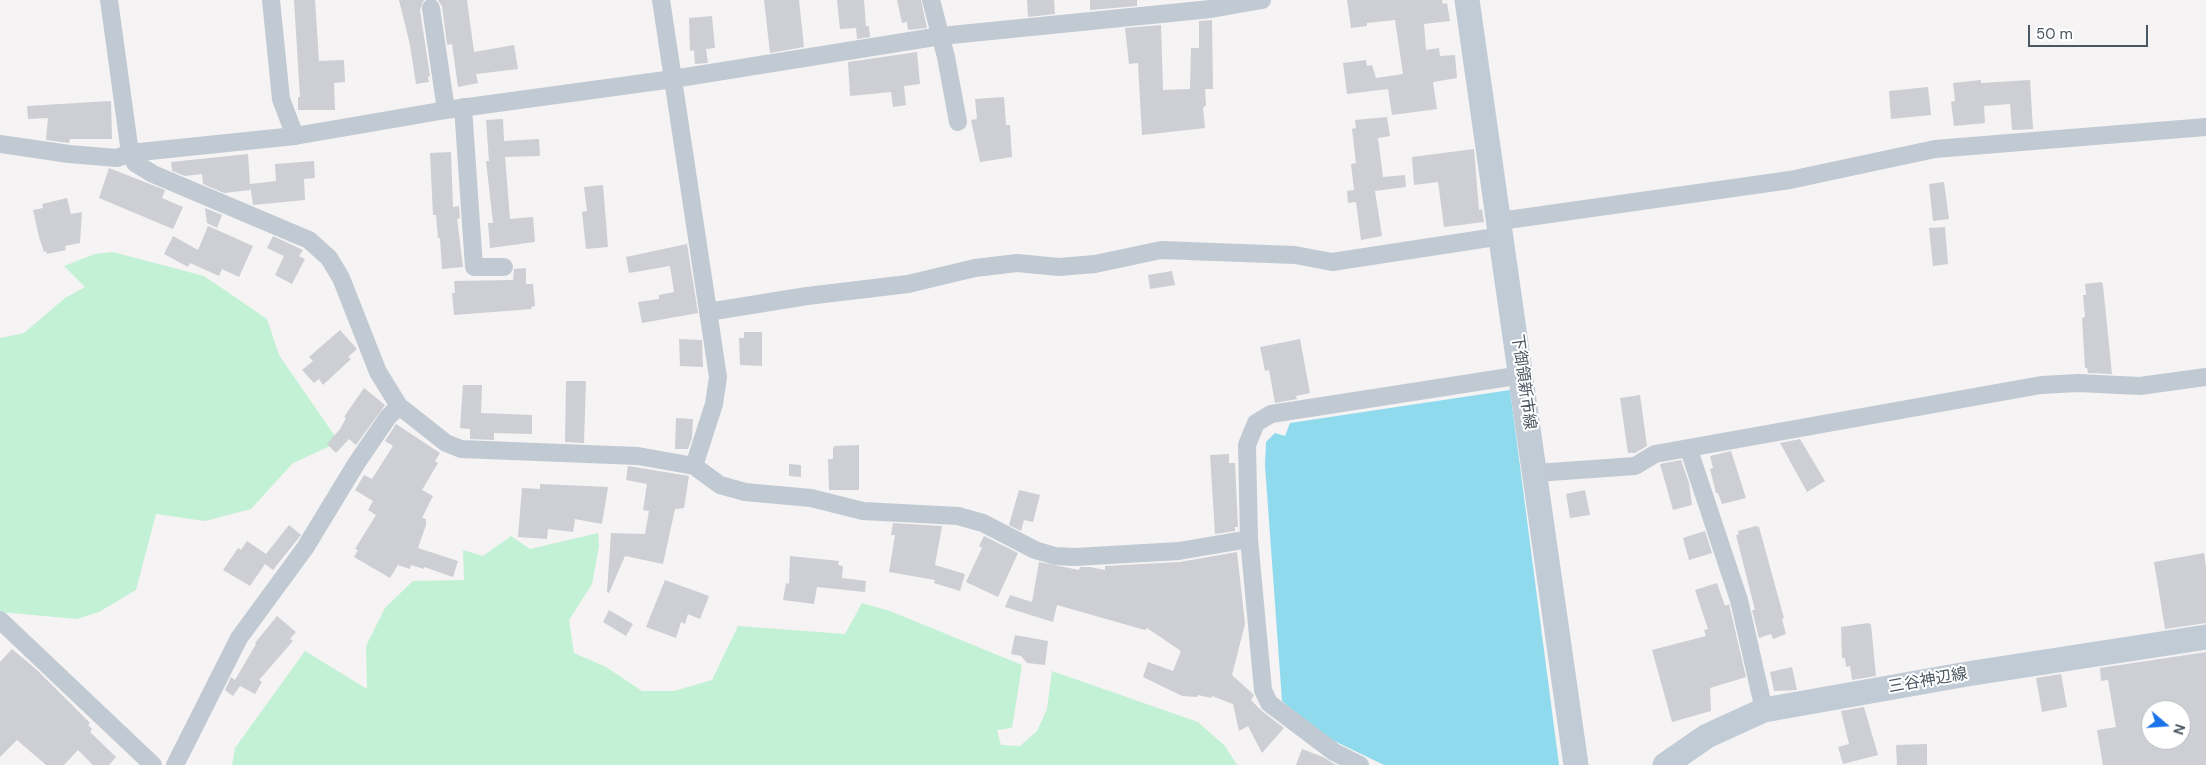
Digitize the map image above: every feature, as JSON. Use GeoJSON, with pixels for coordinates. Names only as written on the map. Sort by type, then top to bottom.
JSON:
{"type":"FeatureCollection","features":[{"type":"Feature","properties":{"kind":"main road","name":"下御領新市線"},"geometry":{"type":"LineString","coordinates":[[1466,0],[1501,228],[1576,765]]}},
{"type":"Feature","properties":{"kind":"main road","name":"三谷神辺線"},"geometry":{"type":"LineString","coordinates":[[1665,765],[1707,736],[1764,710],[1967,674],[2206,637]]}},
{"type":"Feature","properties":{"kind":"street"},"geometry":{"type":"LineString","coordinates":[[110,0],[130,153],[135,163],[153,174],[309,240],[329,258],[341,278],[378,372],[399,406],[446,443],[461,449],[638,456],[694,466],[720,485],[745,492],[811,498],[864,511],[958,516],[983,523],[1020,543],[1055,556],[1179,551],[1249,539]]}},
{"type":"Feature","properties":{"kind":"street"},"geometry":{"type":"LineString","coordinates":[[271,0],[281,99],[295,136]]}},
{"type":"Feature","properties":{"kind":"street"},"geometry":{"type":"LineString","coordinates":[[661,0],[718,377],[714,404],[694,466]]}},
{"type":"Feature","properties":{"kind":"street"},"geometry":{"type":"LineString","coordinates":[[931,0],[941,36],[958,122]]}},
{"type":"Feature","properties":{"kind":"street"},"geometry":{"type":"LineString","coordinates":[[0,144],[69,154],[117,158],[130,153],[295,136],[455,109],[673,79],[941,36],[1211,9],[1262,0]]}},
{"type":"Feature","properties":{"kind":"street"},"geometry":{"type":"LineString","coordinates":[[431,8],[455,109],[474,267],[504,268]]}},
{"type":"Feature","properties":{"kind":"street"},"geometry":{"type":"LineString","coordinates":[[708,312],[807,296],[908,284],[975,268],[1017,263],[1059,267],[1095,264],[1160,250],[1295,255],[1332,262],[1501,228],[1790,180],[1935,149],[2206,127]]}},
{"type":"Feature","properties":{"kind":"street"},"geometry":{"type":"LineString","coordinates":[[1360,765],[1334,752],[1269,703],[1263,690],[1249,539],[1248,445],[1256,423],[1271,414],[1522,375]]}},
{"type":"Feature","properties":{"kind":"street"},"geometry":{"type":"LineString","coordinates":[[1536,473],[1635,466],[1655,454],[1688,450],[2041,385],[2078,383],[2140,386],[2206,377]]}},
{"type":"Feature","properties":{"kind":"street"},"geometry":{"type":"LineString","coordinates":[[175,765],[239,638],[305,548],[356,464],[388,417],[399,406]]}},
{"type":"Feature","properties":{"kind":"street"},"geometry":{"type":"LineString","coordinates":[[1688,450],[1739,600],[1764,710]]}},
{"type":"Feature","properties":{"kind":"street"},"geometry":{"type":"LineString","coordinates":[[0,620],[153,765]]}},
{"type":"Feature","properties":{"kind":"green space"},"geometry":{"type":"Polygon","coordinates":[[[113,252],[204,276],[267,319],[279,355],[339,442],[293,463],[251,509],[205,521],[156,514],[136,590],[99,612],[77,619],[0,612],[0,338],[24,333],[65,298],[85,287],[64,266],[95,254],[113,252]]]}},
{"type":"Feature","properties":{"kind":"green space"},"geometry":{"type":"Polygon","coordinates":[[[598,533],[599,546],[592,584],[569,620],[574,653],[606,667],[642,691],[674,691],[712,680],[738,626],[845,634],[862,603],[890,611],[1022,665],[1012,728],[997,730],[1001,745],[1020,746],[1037,731],[1047,709],[1052,671],[1198,722],[1225,746],[1237,765],[232,765],[235,748],[305,651],[367,689],[366,646],[385,608],[413,581],[464,580],[463,550],[483,556],[511,536],[530,549],[598,533]]]}},
{"type":"Feature","properties":{"kind":"water"},"geometry":{"type":"Polygon","coordinates":[[[1510,390],[1559,765],[1384,765],[1324,736],[1282,701],[1265,465],[1266,442],[1275,433],[1285,436],[1290,423],[1510,390]]]}},
{"type":"Feature","properties":{"kind":"building"},"geometry":{"type":"Polygon","coordinates":[[[294,0],[315,0],[319,61],[344,60],[345,82],[334,83],[335,110],[298,110],[298,97],[300,97],[294,0]]]}},
{"type":"Feature","properties":{"kind":"building"},"geometry":{"type":"Polygon","coordinates":[[[399,0],[424,0],[420,10],[430,76],[428,77],[429,82],[416,84],[410,45],[399,0]]]}},
{"type":"Feature","properties":{"kind":"building"},"geometry":{"type":"Polygon","coordinates":[[[438,0],[467,0],[474,52],[514,45],[518,69],[476,74],[478,83],[458,87],[452,44],[447,45],[442,6],[438,0]]]}},
{"type":"Feature","properties":{"kind":"building"},"geometry":{"type":"Polygon","coordinates":[[[764,0],[799,0],[804,47],[770,53],[764,0]]]}},
{"type":"Feature","properties":{"kind":"building"},"geometry":{"type":"Polygon","coordinates":[[[837,0],[864,0],[866,26],[869,26],[870,37],[857,39],[856,28],[840,29],[837,0]]]}},
{"type":"Feature","properties":{"kind":"building"},"geometry":{"type":"Polygon","coordinates":[[[897,0],[921,0],[927,28],[908,30],[907,22],[902,23],[897,0]]]}},
{"type":"Feature","properties":{"kind":"building"},"geometry":{"type":"Polygon","coordinates":[[[1027,0],[1054,0],[1055,14],[1028,17],[1027,0]]]}},
{"type":"Feature","properties":{"kind":"building"},"geometry":{"type":"Polygon","coordinates":[[[1090,0],[1137,0],[1137,6],[1090,10],[1090,0]]]}},
{"type":"Feature","properties":{"kind":"building"},"geometry":{"type":"Polygon","coordinates":[[[1347,0],[1442,0],[1443,4],[1447,3],[1450,21],[1424,24],[1426,50],[1439,48],[1440,56],[1455,55],[1457,78],[1433,82],[1437,109],[1392,115],[1388,89],[1347,94],[1343,63],[1366,60],[1367,66],[1372,65],[1376,78],[1403,74],[1395,20],[1367,23],[1367,26],[1351,28],[1347,0]]]}},
{"type":"Feature","properties":{"kind":"building"},"geometry":{"type":"Polygon","coordinates":[[[712,16],[715,48],[706,49],[708,63],[695,64],[694,50],[690,51],[689,18],[712,16]]]}},
{"type":"Feature","properties":{"kind":"building"},"geometry":{"type":"Polygon","coordinates":[[[1212,20],[1213,89],[1205,89],[1206,105],[1203,108],[1205,128],[1142,135],[1138,63],[1129,64],[1125,28],[1161,25],[1163,90],[1190,89],[1191,48],[1199,48],[1199,21],[1212,20]]]}},
{"type":"Feature","properties":{"kind":"building"},"geometry":{"type":"Polygon","coordinates":[[[917,52],[920,84],[904,86],[906,105],[893,107],[891,92],[850,96],[848,62],[917,52]]]}},
{"type":"Feature","properties":{"kind":"building"},"geometry":{"type":"Polygon","coordinates":[[[1981,80],[1981,83],[2030,80],[2033,129],[2012,130],[2010,104],[1984,106],[1985,123],[1954,126],[1951,102],[1955,101],[1953,83],[1981,80]]]}},
{"type":"Feature","properties":{"kind":"building"},"geometry":{"type":"Polygon","coordinates":[[[1928,87],[1931,115],[1891,119],[1889,91],[1928,87]]]}},
{"type":"Feature","properties":{"kind":"building"},"geometry":{"type":"Polygon","coordinates":[[[1004,97],[1006,125],[1010,125],[1012,157],[980,162],[971,120],[977,119],[975,99],[1004,97]]]}},
{"type":"Feature","properties":{"kind":"building"},"geometry":{"type":"Polygon","coordinates":[[[111,101],[112,139],[70,139],[69,143],[46,140],[48,118],[28,119],[27,106],[111,101]]]}},
{"type":"Feature","properties":{"kind":"building"},"geometry":{"type":"Polygon","coordinates":[[[1387,117],[1390,136],[1378,138],[1383,177],[1405,175],[1406,187],[1375,191],[1382,236],[1361,240],[1356,202],[1348,203],[1347,191],[1354,190],[1351,164],[1356,163],[1352,129],[1356,128],[1355,120],[1387,117]]]}},
{"type":"Feature","properties":{"kind":"building"},"geometry":{"type":"Polygon","coordinates":[[[503,119],[504,141],[539,139],[540,156],[505,157],[510,219],[533,217],[535,242],[490,248],[488,223],[493,223],[486,161],[489,161],[486,120],[503,119]]]}},
{"type":"Feature","properties":{"kind":"building"},"geometry":{"type":"Polygon","coordinates":[[[1474,149],[1479,210],[1482,209],[1484,222],[1444,227],[1438,182],[1414,185],[1412,157],[1474,149]]]}},
{"type":"Feature","properties":{"kind":"building"},"geometry":{"type":"Polygon","coordinates":[[[451,152],[453,207],[459,206],[460,218],[457,219],[463,267],[442,269],[440,238],[438,238],[436,215],[433,215],[430,153],[451,152]]]}},
{"type":"Feature","properties":{"kind":"building"},"geometry":{"type":"Polygon","coordinates":[[[248,154],[250,184],[276,181],[275,164],[314,161],[315,178],[304,179],[305,200],[253,205],[250,185],[250,190],[224,193],[203,184],[202,174],[185,176],[172,171],[171,162],[248,154]]]}},
{"type":"Feature","properties":{"kind":"building"},"geometry":{"type":"Polygon","coordinates":[[[109,168],[165,190],[162,198],[183,207],[173,229],[99,198],[109,168]]]}},
{"type":"Feature","properties":{"kind":"building"},"geometry":{"type":"Polygon","coordinates":[[[1944,182],[1949,219],[1933,221],[1929,184],[1944,182]]]}},
{"type":"Feature","properties":{"kind":"building"},"geometry":{"type":"Polygon","coordinates":[[[603,185],[608,247],[586,249],[582,212],[587,211],[584,187],[603,185]]]}},
{"type":"Feature","properties":{"kind":"building"},"geometry":{"type":"Polygon","coordinates":[[[67,198],[71,214],[82,212],[80,243],[65,246],[66,250],[47,254],[46,251],[44,252],[39,237],[33,210],[43,208],[42,204],[67,198]]]}},
{"type":"Feature","properties":{"kind":"building"},"geometry":{"type":"Polygon","coordinates":[[[205,208],[222,215],[217,228],[207,223],[205,208]]]}},
{"type":"Feature","properties":{"kind":"building"},"geometry":{"type":"Polygon","coordinates":[[[208,226],[253,246],[239,277],[222,269],[219,276],[190,263],[188,267],[164,254],[173,236],[198,250],[208,226]]]}},
{"type":"Feature","properties":{"kind":"building"},"geometry":{"type":"Polygon","coordinates":[[[1945,227],[1948,264],[1933,266],[1929,228],[1945,227]]]}},
{"type":"Feature","properties":{"kind":"building"},"geometry":{"type":"Polygon","coordinates":[[[273,236],[303,250],[299,256],[305,259],[292,284],[275,275],[284,256],[267,248],[273,236]]]}},
{"type":"Feature","properties":{"kind":"building"},"geometry":{"type":"Polygon","coordinates":[[[687,244],[698,313],[642,323],[638,302],[659,299],[659,295],[674,292],[670,266],[629,273],[626,257],[687,244]]]}},
{"type":"Feature","properties":{"kind":"building"},"geometry":{"type":"Polygon","coordinates":[[[526,268],[526,284],[533,284],[535,306],[531,307],[532,309],[454,315],[452,293],[455,293],[454,281],[513,280],[514,269],[526,268]]]}},
{"type":"Feature","properties":{"kind":"building"},"geometry":{"type":"Polygon","coordinates":[[[1172,271],[1175,285],[1150,289],[1148,275],[1172,271]]]}},
{"type":"Feature","properties":{"kind":"building"},"geometry":{"type":"Polygon","coordinates":[[[2102,282],[2112,374],[2088,373],[2087,368],[2085,368],[2082,318],[2085,317],[2083,295],[2086,295],[2085,284],[2102,282]]]}},
{"type":"Feature","properties":{"kind":"building"},"geometry":{"type":"Polygon","coordinates":[[[340,330],[357,349],[348,357],[351,359],[323,385],[319,379],[314,383],[302,370],[313,361],[309,357],[340,330]]]}},
{"type":"Feature","properties":{"kind":"building"},"geometry":{"type":"Polygon","coordinates":[[[744,332],[762,332],[762,366],[740,365],[739,338],[744,338],[744,332]]]}},
{"type":"Feature","properties":{"kind":"building"},"geometry":{"type":"Polygon","coordinates":[[[679,339],[702,340],[703,367],[680,366],[679,339]]]}},
{"type":"Feature","properties":{"kind":"building"},"geometry":{"type":"Polygon","coordinates":[[[1300,339],[1310,393],[1296,396],[1297,399],[1275,403],[1269,370],[1265,371],[1260,347],[1300,339]]]}},
{"type":"Feature","properties":{"kind":"building"},"geometry":{"type":"Polygon","coordinates":[[[566,381],[586,381],[584,443],[565,442],[566,381]]]}},
{"type":"Feature","properties":{"kind":"building"},"geometry":{"type":"Polygon","coordinates":[[[463,385],[482,385],[481,413],[532,415],[532,434],[494,433],[494,440],[470,439],[470,429],[460,428],[463,385]]]}},
{"type":"Feature","properties":{"kind":"building"},"geometry":{"type":"Polygon","coordinates":[[[364,388],[385,405],[356,445],[349,439],[336,453],[327,444],[340,429],[346,418],[344,417],[364,388]]]}},
{"type":"Feature","properties":{"kind":"building"},"geometry":{"type":"Polygon","coordinates":[[[1640,395],[1647,446],[1635,453],[1628,453],[1620,398],[1640,395]]]}},
{"type":"Feature","properties":{"kind":"building"},"geometry":{"type":"Polygon","coordinates":[[[676,418],[693,419],[692,438],[688,449],[675,449],[676,418]]]}},
{"type":"Feature","properties":{"kind":"building"},"geometry":{"type":"Polygon","coordinates":[[[396,424],[440,453],[435,461],[438,463],[422,490],[433,496],[422,518],[426,519],[426,525],[418,548],[458,561],[453,577],[424,567],[424,569],[411,565],[410,569],[398,565],[390,578],[354,557],[358,550],[355,549],[376,515],[368,510],[373,501],[355,490],[364,475],[372,479],[393,446],[385,441],[396,424]]]}},
{"type":"Feature","properties":{"kind":"building"},"geometry":{"type":"Polygon","coordinates":[[[1800,439],[1825,481],[1807,492],[1780,443],[1800,439]]]}},
{"type":"Feature","properties":{"kind":"building"},"geometry":{"type":"Polygon","coordinates":[[[859,445],[859,490],[829,490],[828,459],[833,459],[833,448],[835,446],[859,445]]]}},
{"type":"Feature","properties":{"kind":"building"},"geometry":{"type":"Polygon","coordinates":[[[1731,451],[1746,498],[1722,504],[1718,493],[1716,493],[1710,469],[1713,468],[1710,456],[1731,451]]]}},
{"type":"Feature","properties":{"kind":"building"},"geometry":{"type":"Polygon","coordinates":[[[1229,454],[1229,463],[1235,463],[1238,527],[1235,527],[1235,531],[1215,534],[1210,455],[1229,454]]]}},
{"type":"Feature","properties":{"kind":"building"},"geometry":{"type":"Polygon","coordinates":[[[1681,460],[1689,483],[1692,505],[1673,510],[1660,464],[1681,460]]]}},
{"type":"Feature","properties":{"kind":"building"},"geometry":{"type":"Polygon","coordinates":[[[789,464],[801,465],[801,477],[789,476],[789,464]]]}},
{"type":"Feature","properties":{"kind":"building"},"geometry":{"type":"Polygon","coordinates":[[[628,466],[689,476],[684,508],[675,509],[663,564],[625,556],[609,593],[607,592],[611,533],[645,534],[649,511],[643,510],[647,484],[626,480],[628,466]]]}},
{"type":"Feature","properties":{"kind":"building"},"geometry":{"type":"Polygon","coordinates":[[[540,484],[608,487],[602,524],[575,519],[573,532],[548,529],[547,539],[518,537],[522,488],[540,489],[540,484]]]}},
{"type":"Feature","properties":{"kind":"building"},"geometry":{"type":"Polygon","coordinates":[[[1019,490],[1040,495],[1033,522],[1024,520],[1021,531],[1009,525],[1019,490]]]}},
{"type":"Feature","properties":{"kind":"building"},"geometry":{"type":"Polygon","coordinates":[[[1585,490],[1590,515],[1570,518],[1566,494],[1585,490]]]}},
{"type":"Feature","properties":{"kind":"building"},"geometry":{"type":"Polygon","coordinates":[[[893,523],[942,526],[935,565],[965,574],[960,591],[934,583],[935,580],[889,572],[895,535],[891,535],[893,523]]]}},
{"type":"Feature","properties":{"kind":"building"},"geometry":{"type":"Polygon","coordinates":[[[289,525],[301,535],[273,570],[265,564],[250,586],[223,570],[238,548],[241,550],[247,541],[266,554],[289,525]]]}},
{"type":"Feature","properties":{"kind":"building"},"geometry":{"type":"Polygon","coordinates":[[[1756,526],[1759,527],[1784,618],[1782,619],[1786,634],[1773,639],[1771,634],[1759,638],[1752,610],[1755,610],[1736,535],[1739,534],[1738,531],[1756,526]]]}},
{"type":"Feature","properties":{"kind":"building"},"geometry":{"type":"Polygon","coordinates":[[[1705,531],[1712,553],[1689,560],[1683,538],[1705,531]]]}},
{"type":"Feature","properties":{"kind":"building"},"geometry":{"type":"Polygon","coordinates":[[[984,536],[1018,553],[998,597],[966,582],[982,548],[979,546],[984,536]]]}},
{"type":"Feature","properties":{"kind":"building"},"geometry":{"type":"Polygon","coordinates":[[[1237,552],[1245,624],[1232,675],[1254,695],[1251,700],[1284,728],[1262,753],[1248,726],[1239,731],[1233,704],[1212,696],[1211,698],[1198,695],[1197,697],[1182,696],[1143,677],[1148,662],[1173,671],[1181,651],[1147,628],[1145,630],[1057,605],[1053,622],[1005,607],[1010,595],[1032,602],[1039,562],[1079,570],[1080,567],[1090,567],[1105,570],[1105,566],[1180,562],[1237,552]]]}},
{"type":"Feature","properties":{"kind":"building"},"geometry":{"type":"Polygon","coordinates":[[[2204,553],[2206,567],[2206,623],[2165,629],[2154,562],[2204,553]]]}},
{"type":"Feature","properties":{"kind":"building"},"geometry":{"type":"Polygon","coordinates":[[[790,556],[839,561],[838,565],[843,566],[842,578],[866,581],[865,592],[817,587],[814,604],[783,600],[786,583],[789,584],[790,556]]]}},
{"type":"Feature","properties":{"kind":"building"},"geometry":{"type":"Polygon","coordinates":[[[665,580],[709,596],[700,619],[688,614],[685,624],[681,622],[676,638],[646,627],[665,580]]]}},
{"type":"Feature","properties":{"kind":"building"},"geometry":{"type":"Polygon","coordinates":[[[1717,583],[1725,606],[1729,604],[1746,677],[1710,688],[1711,711],[1672,722],[1652,650],[1706,636],[1704,630],[1708,629],[1695,590],[1717,583]]]}},
{"type":"Feature","properties":{"kind":"building"},"geometry":{"type":"Polygon","coordinates":[[[609,610],[633,624],[626,636],[603,622],[609,610]]]}},
{"type":"Feature","properties":{"kind":"building"},"geometry":{"type":"Polygon","coordinates":[[[277,616],[296,632],[290,639],[293,641],[259,680],[262,682],[255,694],[240,686],[233,696],[225,690],[231,677],[235,680],[255,643],[277,616]]]}},
{"type":"Feature","properties":{"kind":"building"},"geometry":{"type":"Polygon","coordinates":[[[1868,623],[1871,625],[1876,676],[1852,680],[1850,666],[1846,667],[1845,658],[1842,658],[1841,627],[1868,623]]]}},
{"type":"Feature","properties":{"kind":"building"},"geometry":{"type":"Polygon","coordinates":[[[1015,635],[1048,641],[1045,665],[1027,663],[1021,656],[1011,654],[1015,635]]]}},
{"type":"Feature","properties":{"kind":"building"},"geometry":{"type":"Polygon","coordinates":[[[12,649],[37,670],[90,723],[88,725],[92,729],[90,732],[116,757],[109,765],[93,765],[78,750],[64,765],[46,765],[17,740],[0,757],[0,662],[12,649]]]}},
{"type":"Feature","properties":{"kind":"building"},"geometry":{"type":"Polygon","coordinates":[[[2206,652],[2206,765],[2103,765],[2097,730],[2116,727],[2108,680],[2101,681],[2100,668],[2206,652]]]}},
{"type":"Feature","properties":{"kind":"building"},"geometry":{"type":"Polygon","coordinates":[[[1792,667],[1797,690],[1774,691],[1770,672],[1792,667]]]}},
{"type":"Feature","properties":{"kind":"building"},"geometry":{"type":"Polygon","coordinates":[[[2061,674],[2067,707],[2042,712],[2036,678],[2061,674]]]}},
{"type":"Feature","properties":{"kind":"building"},"geometry":{"type":"Polygon","coordinates":[[[1864,707],[1878,755],[1843,764],[1838,747],[1849,744],[1841,711],[1864,707]]]}},
{"type":"Feature","properties":{"kind":"building"},"geometry":{"type":"Polygon","coordinates":[[[1927,744],[1927,765],[1897,765],[1896,745],[1927,744]]]}},
{"type":"Feature","properties":{"kind":"building"},"geometry":{"type":"Polygon","coordinates":[[[1302,749],[1323,757],[1336,765],[1296,765],[1302,749]]]}}]}
